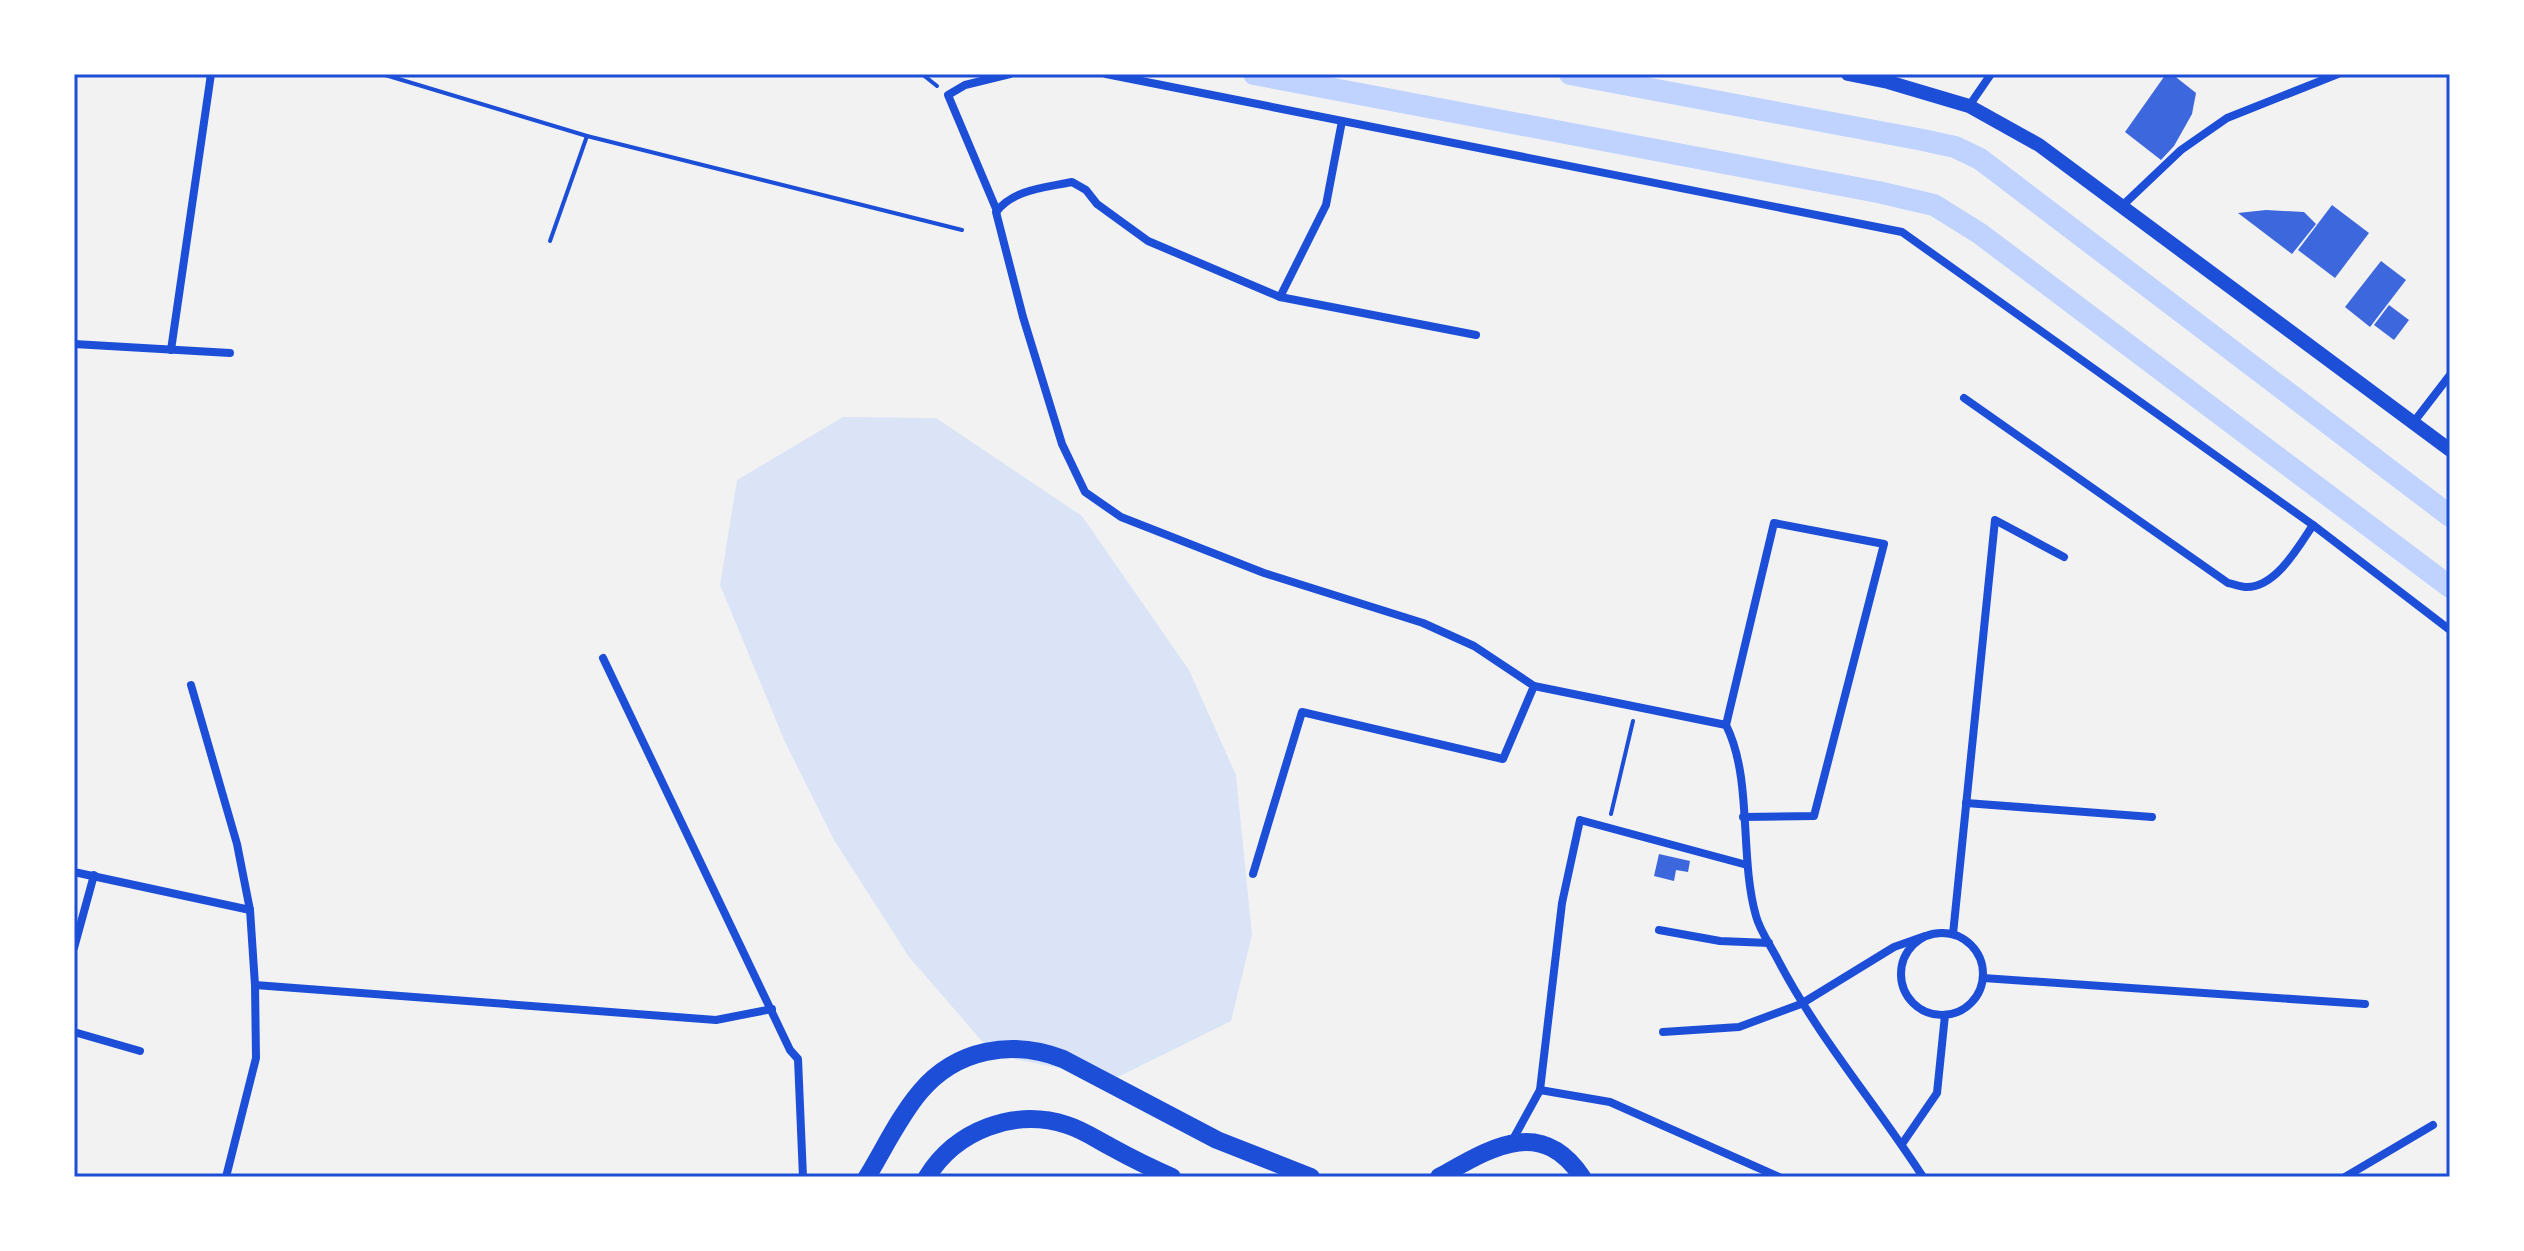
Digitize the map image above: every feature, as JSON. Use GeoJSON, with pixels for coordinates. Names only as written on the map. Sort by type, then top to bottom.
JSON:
{"type":"FeatureCollection","features":[{"type":"Feature","properties":{"kind":"highway"},"geometry":{"type":"LineString","coordinates":[[867,1177],[915,1099],[934,1078],[968,1057],[1012,1048],[1035,1050],[1063,1059],[1209,1136],[1311,1177]]}},
{"type":"Feature","properties":{"kind":"highway"},"geometry":{"type":"LineString","coordinates":[[927,1177],[955,1145],[974,1133],[1018,1120],[1063,1124],[1172,1177]]}},
{"type":"Feature","properties":{"kind":"highway"},"geometry":{"type":"LineString","coordinates":[[1439,1177],[1490,1149],[1511,1143],[1531,1143],[1553,1151],[1568,1161],[1582,1177]]}},
{"type":"Feature","properties":{"kind":"main road"},"geometry":{"type":"LineString","coordinates":[[1848,74],[1888,82],[1969,106],[2039,145],[2450,450]]}},
{"type":"Feature","properties":{"kind":"street"},"geometry":{"type":"LineString","coordinates":[[171,350],[211,74]]}},
{"type":"Feature","properties":{"kind":"street"},"geometry":{"type":"LineString","coordinates":[[1010,74],[965,85],[948,95],[997,211],[1023,317],[1058,430],[1085,492],[1121,517],[1264,573],[1423,623],[1474,646],[1534,686],[1726,725]]}},
{"type":"Feature","properties":{"kind":"street"},"geometry":{"type":"LineString","coordinates":[[1106,74],[1902,232],[2313,525],[2450,630]]}},
{"type":"Feature","properties":{"kind":"street"},"geometry":{"type":"LineString","coordinates":[[1969,106],[1991,74]]}},
{"type":"Feature","properties":{"kind":"street"},"geometry":{"type":"LineString","coordinates":[[2122,206],[2181,150],[2227,118],[2338,74]]}},
{"type":"Feature","properties":{"kind":"street"},"geometry":{"type":"LineString","coordinates":[[1280,297],[1326,205],[1342,121]]}},
{"type":"Feature","properties":{"kind":"street"},"geometry":{"type":"LineString","coordinates":[[997,211],[1006,199],[1024,192],[1072,182],[1148,241],[1280,297],[1476,335]]}},
{"type":"Feature","properties":{"kind":"street"},"geometry":{"type":"LineString","coordinates":[[74,344],[230,353]]}},
{"type":"Feature","properties":{"kind":"street"},"geometry":{"type":"LineString","coordinates":[[2413,423],[2450,375]]}},
{"type":"Feature","properties":{"kind":"street"},"geometry":{"type":"LineString","coordinates":[[1964,398],[2228,583],[2249,588],[2264,581],[2283,568],[2313,525]]}},
{"type":"Feature","properties":{"kind":"street"},"geometry":{"type":"LineString","coordinates":[[1953,934],[1995,520],[2064,557]]}},
{"type":"Feature","properties":{"kind":"street"},"geometry":{"type":"LineString","coordinates":[[1743,817],[1814,816],[1884,544],[1774,523],[1726,725],[1735,744],[1747,865],[1756,918],[1801,1004],[1923,1177]]}},
{"type":"Feature","properties":{"kind":"street"},"geometry":{"type":"LineString","coordinates":[[603,658],[790,1050],[798,1059],[803,1177]]}},
{"type":"Feature","properties":{"kind":"street"},"geometry":{"type":"LineString","coordinates":[[191,685],[237,844],[250,910],[256,1058],[226,1177]]}},
{"type":"Feature","properties":{"kind":"street"},"geometry":{"type":"LineString","coordinates":[[1253,874],[1302,712],[1503,759],[1534,686]]}},
{"type":"Feature","properties":{"kind":"street"},"geometry":{"type":"LineString","coordinates":[[1966,803],[2152,817]]}},
{"type":"Feature","properties":{"kind":"street"},"geometry":{"type":"LineString","coordinates":[[1511,1143],[1540,1090],[1562,903],[1580,820],[1747,865]]}},
{"type":"Feature","properties":{"kind":"street"},"geometry":{"type":"LineString","coordinates":[[74,872],[250,910]]}},
{"type":"Feature","properties":{"kind":"street"},"geometry":{"type":"LineString","coordinates":[[74,948],[94,875]]}},
{"type":"Feature","properties":{"kind":"street"},"geometry":{"type":"LineString","coordinates":[[1659,930],[1720,941],[1769,943]]}},
{"type":"Feature","properties":{"kind":"street"},"geometry":{"type":"LineString","coordinates":[[1663,1032],[1739,1027],[1801,1004],[1894,947],[1925,936],[1939,932],[1964,938],[1979,955],[1983,978],[1979,992],[1971,1003],[1959,1011],[1945,1015],[1922,1010],[1905,994],[1900,969],[1904,955],[1925,936]]}},
{"type":"Feature","properties":{"kind":"street"},"geometry":{"type":"LineString","coordinates":[[1983,978],[2365,1004]]}},
{"type":"Feature","properties":{"kind":"street"},"geometry":{"type":"LineString","coordinates":[[255,985],[716,1020],[772,1009]]}},
{"type":"Feature","properties":{"kind":"street"},"geometry":{"type":"LineString","coordinates":[[1902,1144],[1937,1093],[1945,1015]]}},
{"type":"Feature","properties":{"kind":"street"},"geometry":{"type":"LineString","coordinates":[[74,1032],[140,1051]]}},
{"type":"Feature","properties":{"kind":"street"},"geometry":{"type":"LineString","coordinates":[[1540,1090],[1610,1102],[1779,1177]]}},
{"type":"Feature","properties":{"kind":"street"},"geometry":{"type":"LineString","coordinates":[[2345,1177],[2433,1125]]}},
{"type":"Feature","properties":{"kind":"path"},"geometry":{"type":"LineString","coordinates":[[382,74],[587,136],[962,230]]}},
{"type":"Feature","properties":{"kind":"path"},"geometry":{"type":"LineString","coordinates":[[922,74],[948,95]]}},
{"type":"Feature","properties":{"kind":"path"},"geometry":{"type":"LineString","coordinates":[[550,241],[587,136]]}},
{"type":"Feature","properties":{"kind":"path"},"geometry":{"type":"LineString","coordinates":[[1608,828],[1636,707]]}},
{"type":"Feature","properties":{"kind":"shaded area"},"geometry":{"type":"Polygon","coordinates":[[[843,417],[936,418],[1082,516],[1189,670],[1236,775],[1252,935],[1231,1021],[1114,1079],[994,1055],[909,957],[834,840],[785,742],[720,585],[737,480],[843,417]]]}},
{"type":"Feature","properties":{"kind":"building"},"geometry":{"type":"Polygon","coordinates":[[[2166,74],[2172,74],[2196,93],[2192,114],[2174,146],[2161,160],[2125,132],[2166,74]]]}},
{"type":"Feature","properties":{"kind":"building"},"geometry":{"type":"Polygon","coordinates":[[[2332,205],[2369,233],[2335,278],[2298,250],[2332,205]]]}},
{"type":"Feature","properties":{"kind":"building"},"geometry":{"type":"Polygon","coordinates":[[[2266,210],[2304,212],[2316,224],[2292,254],[2238,213],[2266,210]]]}},
{"type":"Feature","properties":{"kind":"building"},"geometry":{"type":"Polygon","coordinates":[[[2381,261],[2406,280],[2370,327],[2345,307],[2381,261]]]}},
{"type":"Feature","properties":{"kind":"building"},"geometry":{"type":"Polygon","coordinates":[[[2389,305],[2409,320],[2394,340],[2374,325],[2389,305]]]}},
{"type":"Feature","properties":{"kind":"building"},"geometry":{"type":"Polygon","coordinates":[[[1659,854],[1690,861],[1688,872],[1676,870],[1674,881],[1654,876],[1659,854]]]}},
{"type":"Feature","properties":{"kind":"waterway"},"geometry":{"type":"LineString","coordinates":[[1254,74],[1934,205],[1979,233],[2450,587]]}},
{"type":"Feature","properties":{"kind":"waterway"},"geometry":{"type":"LineString","coordinates":[[1570,74],[1923,140],[1955,147],[1980,159],[2450,516]]}}]}
